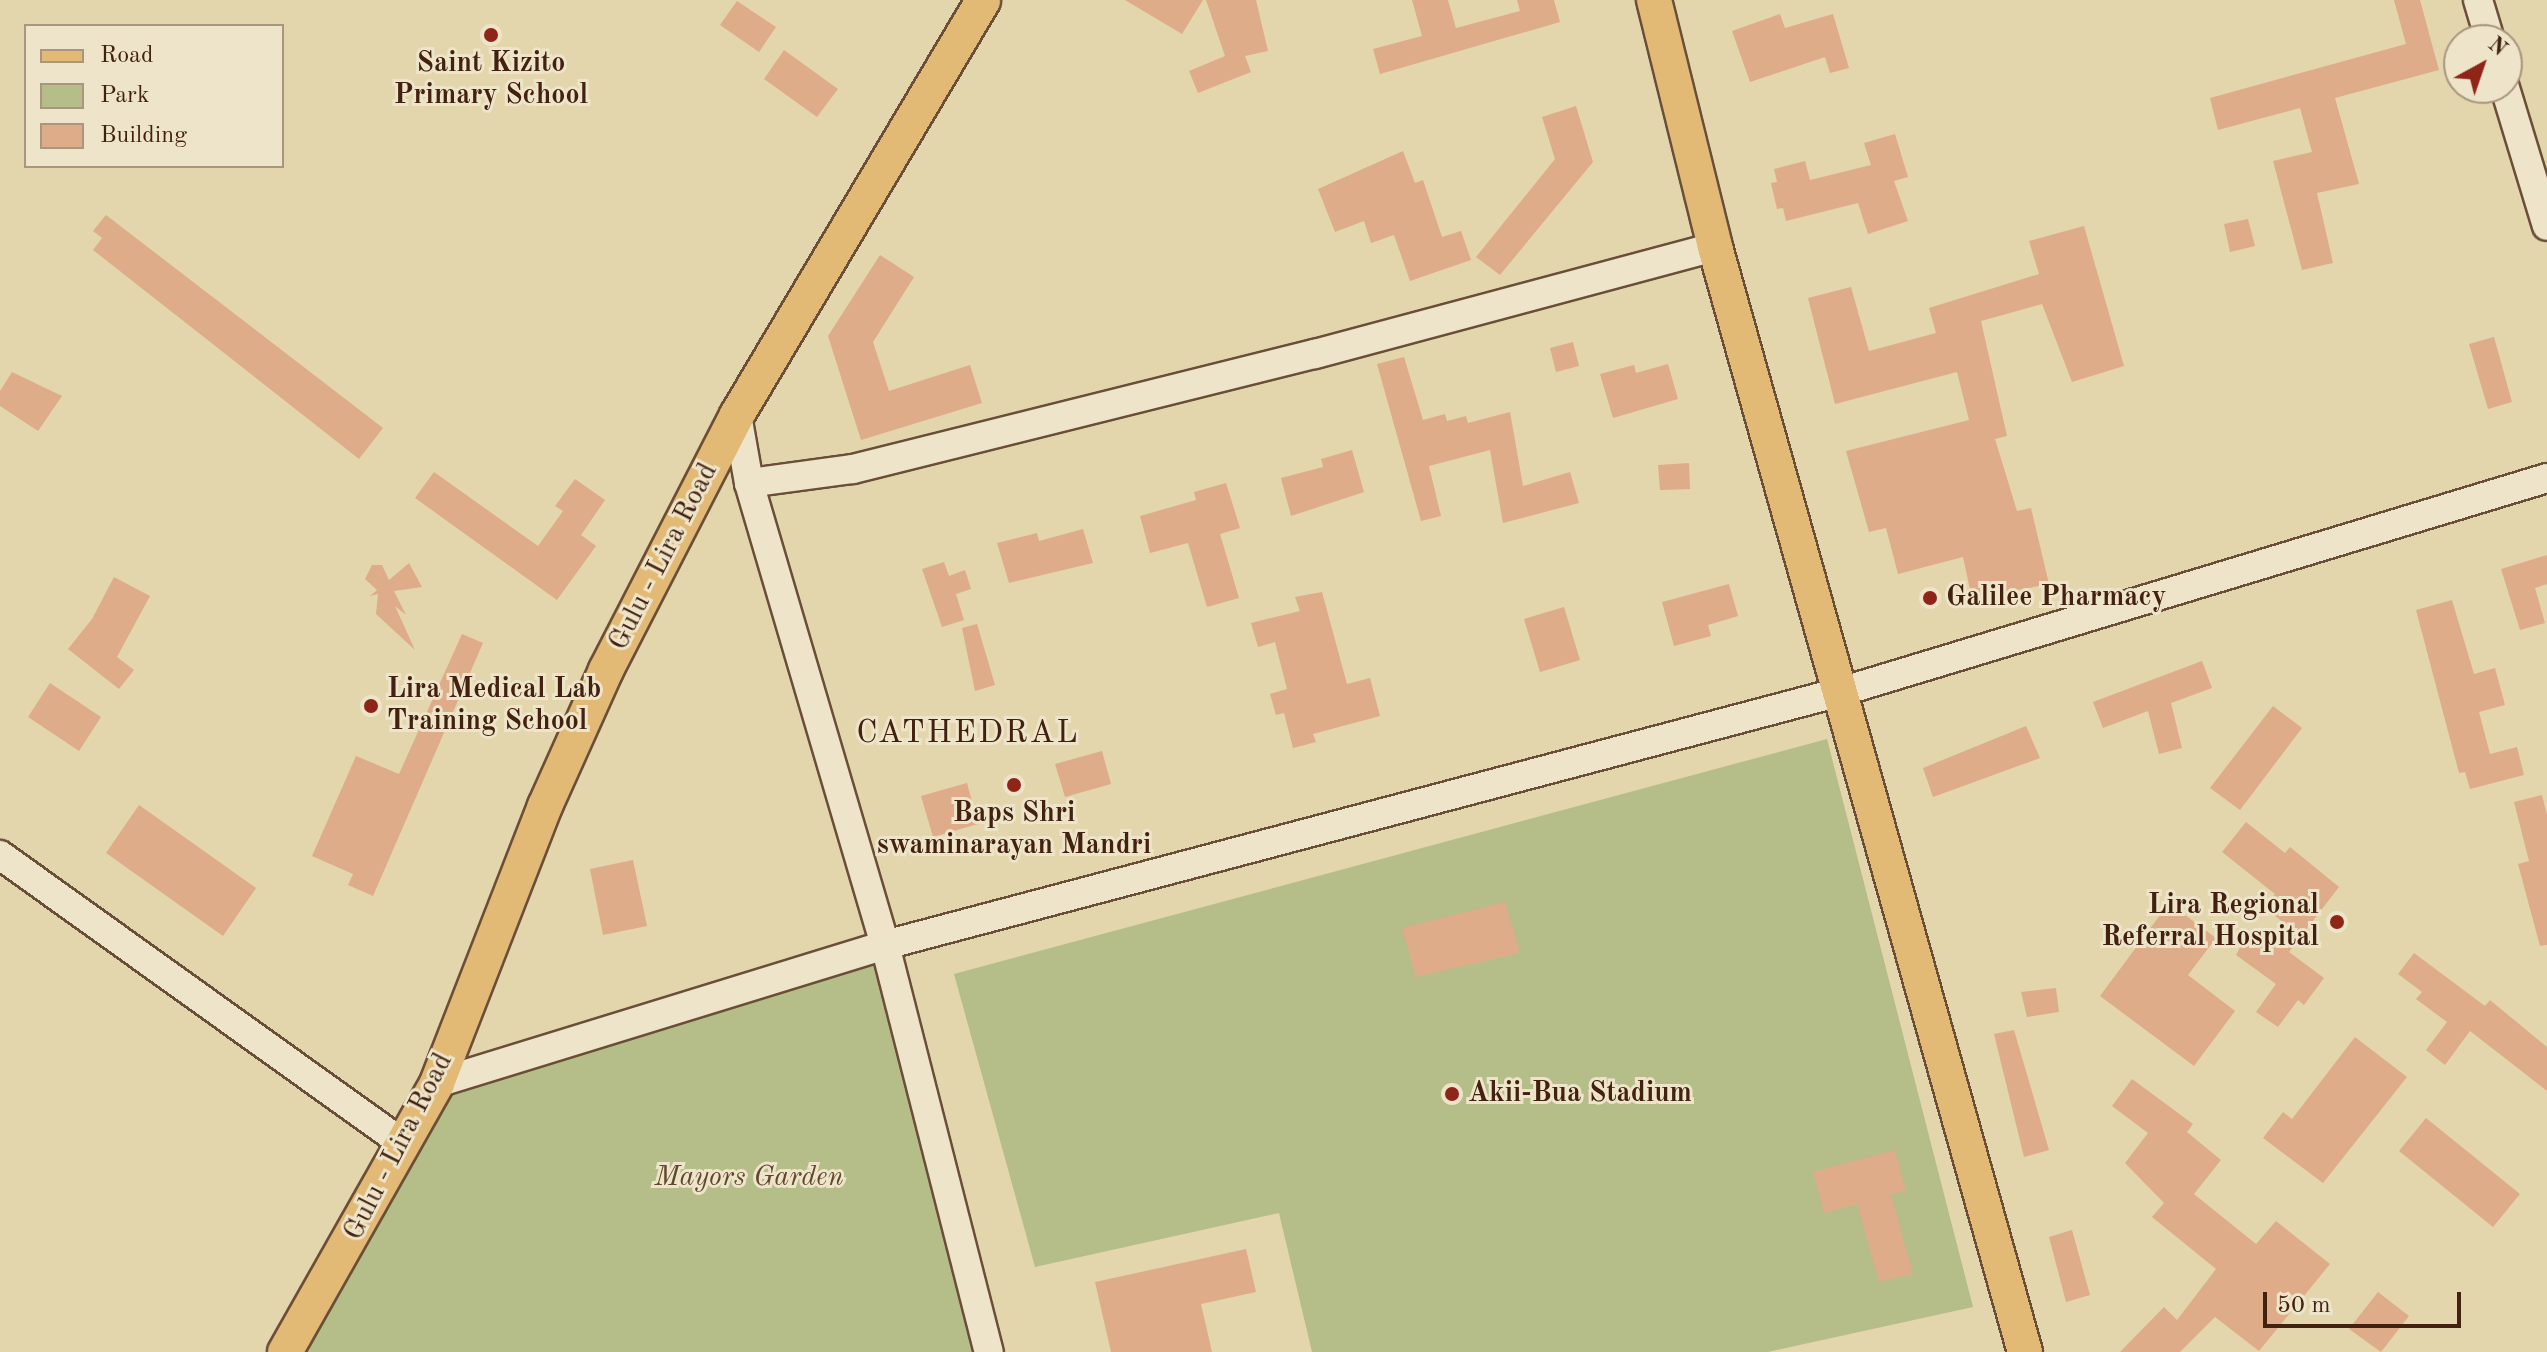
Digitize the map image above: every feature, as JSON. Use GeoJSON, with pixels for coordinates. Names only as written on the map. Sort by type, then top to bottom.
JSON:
{"type":"FeatureCollection","features":[{"type":"Feature","properties":{"kind":"main road","name":"Gulu - Lira Road"},"geometry":{"type":"LineString","coordinates":[[285,1352],[437,1083],[551,792],[606,670],[737,415],[983,0]]}},
{"type":"Feature","properties":{"kind":"main road"},"geometry":{"type":"LineString","coordinates":[[1654,0],[1715,247],[2025,1352]]}},
{"type":"Feature","properties":{"kind":"street"},"geometry":{"type":"LineString","coordinates":[[2478,0],[2485,24]]}},
{"type":"Feature","properties":{"kind":"street"},"geometry":{"type":"LineString","coordinates":[[2510,104],[2547,226]]}},
{"type":"Feature","properties":{"kind":"street"},"geometry":{"type":"LineString","coordinates":[[749,483],[853,469],[1315,354],[1715,247]]}},
{"type":"Feature","properties":{"kind":"street"},"geometry":{"type":"LineString","coordinates":[[737,415],[749,483],[885,945],[989,1352]]}},
{"type":"Feature","properties":{"kind":"street"},"geometry":{"type":"LineString","coordinates":[[437,1083],[885,945],[1840,692],[2547,478]]}},
{"type":"Feature","properties":{"kind":"street"},"geometry":{"type":"LineString","coordinates":[[0,855],[403,1143]]}},
{"type":"Feature","properties":{"kind":"green space","name":"Akii-Bua Stadium"},"geometry":{"type":"Polygon","coordinates":[[[1827,739],[1973,1307],[1768,1352],[1312,1352],[1279,1213],[1035,1267],[954,974],[1827,739]]]}},
{"type":"Feature","properties":{"kind":"green space","name":"Mayors Garden"},"geometry":{"type":"Polygon","coordinates":[[[876,952],[981,1352],[286,1352],[422,1102],[876,952]]]}},
{"type":"Feature","properties":{"kind":"building"},"geometry":{"type":"Polygon","coordinates":[[[1125,0],[1203,0],[1182,34],[1125,0]]]}},
{"type":"Feature","properties":{"kind":"building"},"geometry":{"type":"Polygon","coordinates":[[[1206,0],[1256,0],[1268,51],[1245,56],[1251,72],[1198,93],[1189,71],[1225,56],[1206,0]]]}},
{"type":"Feature","properties":{"kind":"building"},"geometry":{"type":"Polygon","coordinates":[[[1412,0],[1448,0],[1456,28],[1520,11],[1517,0],[1554,0],[1560,22],[1380,74],[1373,49],[1422,36],[1412,0]]]}},
{"type":"Feature","properties":{"kind":"building"},"geometry":{"type":"Polygon","coordinates":[[[2394,0],[2420,0],[2439,70],[2335,98],[2359,184],[2317,193],[2333,263],[2302,270],[2273,161],[2312,152],[2300,108],[2218,130],[2210,98],[2406,44],[2394,0]]]}},
{"type":"Feature","properties":{"kind":"building"},"geometry":{"type":"Polygon","coordinates":[[[737,1],[776,27],[759,52],[720,25],[737,1]]]}},
{"type":"Feature","properties":{"kind":"building"},"geometry":{"type":"Polygon","coordinates":[[[1780,14],[1785,28],[1833,14],[1849,68],[1830,73],[1825,57],[1750,82],[1732,31],[1780,14]]]}},
{"type":"Feature","properties":{"kind":"building"},"geometry":{"type":"Polygon","coordinates":[[[784,50],[838,89],[817,117],[764,79],[784,50]]]}},
{"type":"Feature","properties":{"kind":"building"},"geometry":{"type":"Polygon","coordinates":[[[1576,106],[1593,162],[1500,275],[1476,257],[1555,159],[1542,117],[1576,106]]]}},
{"type":"Feature","properties":{"kind":"building"},"geometry":{"type":"Polygon","coordinates":[[[1895,134],[1908,177],[1894,181],[1908,221],[1868,234],[1858,203],[1786,221],[1783,208],[1777,209],[1771,183],[1777,182],[1774,169],[1805,161],[1810,180],[1871,165],[1864,143],[1895,134]]]}},
{"type":"Feature","properties":{"kind":"building"},"geometry":{"type":"Polygon","coordinates":[[[1403,151],[1415,183],[1423,180],[1442,237],[1461,231],[1471,260],[1410,281],[1394,235],[1371,243],[1364,221],[1335,232],[1318,189],[1403,151]]]}},
{"type":"Feature","properties":{"kind":"building"},"geometry":{"type":"Polygon","coordinates":[[[106,215],[383,428],[359,459],[93,250],[102,238],[93,231],[106,215]]]}},
{"type":"Feature","properties":{"kind":"building"},"geometry":{"type":"Polygon","coordinates":[[[2248,219],[2255,246],[2230,252],[2224,224],[2248,219]]]}},
{"type":"Feature","properties":{"kind":"building"},"geometry":{"type":"Polygon","coordinates":[[[2084,226],[2124,366],[2072,382],[2042,304],[1981,321],[2007,436],[1995,439],[2017,511],[2031,508],[2049,584],[1972,599],[1963,557],[1898,574],[1886,528],[1869,532],[1846,451],[1969,420],[1957,372],[1835,404],[1808,298],[1851,287],[1869,351],[1936,333],[1929,308],[2039,274],[2029,241],[2084,226]]]}},
{"type":"Feature","properties":{"kind":"building"},"geometry":{"type":"Polygon","coordinates":[[[880,255],[914,277],[873,342],[889,391],[970,365],[982,403],[861,440],[828,336],[880,255]]]}},
{"type":"Feature","properties":{"kind":"building"},"geometry":{"type":"Polygon","coordinates":[[[2494,337],[2512,402],[2488,409],[2469,344],[2494,337]]]}},
{"type":"Feature","properties":{"kind":"building"},"geometry":{"type":"Polygon","coordinates":[[[1573,342],[1579,366],[1556,372],[1550,348],[1573,342]]]}},
{"type":"Feature","properties":{"kind":"building"},"geometry":{"type":"Polygon","coordinates":[[[1404,357],[1423,420],[1445,414],[1447,421],[1466,416],[1468,423],[1510,412],[1523,486],[1570,472],[1579,503],[1503,523],[1490,450],[1429,466],[1441,516],[1421,521],[1377,364],[1404,357]]]}},
{"type":"Feature","properties":{"kind":"building"},"geometry":{"type":"Polygon","coordinates":[[[1668,364],[1678,399],[1613,418],[1600,374],[1634,365],[1636,373],[1668,364]]]}},
{"type":"Feature","properties":{"kind":"building"},"geometry":{"type":"Polygon","coordinates":[[[12,372],[62,396],[38,431],[0,406],[0,391],[12,372]]]}},
{"type":"Feature","properties":{"kind":"building"},"geometry":{"type":"Polygon","coordinates":[[[1352,450],[1364,492],[1291,516],[1281,478],[1323,467],[1321,459],[1352,450]]]}},
{"type":"Feature","properties":{"kind":"building"},"geometry":{"type":"Polygon","coordinates":[[[1689,463],[1690,489],[1660,490],[1658,465],[1689,463]]]}},
{"type":"Feature","properties":{"kind":"building"},"geometry":{"type":"Polygon","coordinates":[[[434,472],[538,546],[563,511],[555,506],[575,479],[605,500],[581,535],[596,546],[557,600],[415,498],[434,472]]]}},
{"type":"Feature","properties":{"kind":"building"},"geometry":{"type":"Polygon","coordinates":[[[1226,483],[1240,528],[1220,534],[1239,598],[1207,607],[1188,543],[1150,553],[1140,516],[1196,500],[1194,492],[1226,483]]]}},
{"type":"Feature","properties":{"kind":"building"},"geometry":{"type":"Polygon","coordinates":[[[1083,529],[1093,563],[1009,583],[997,543],[1037,533],[1039,541],[1083,529]]]}},
{"type":"Feature","properties":{"kind":"building"},"geometry":{"type":"Polygon","coordinates":[[[2547,555],[2547,584],[2535,588],[2545,623],[2520,630],[2501,569],[2547,555]]]}},
{"type":"Feature","properties":{"kind":"building"},"geometry":{"type":"Polygon","coordinates":[[[944,562],[949,576],[965,570],[971,589],[956,594],[964,620],[942,627],[922,569],[944,562]]]}},
{"type":"Feature","properties":{"kind":"building"},"geometry":{"type":"Polygon","coordinates":[[[409,563],[422,587],[394,591],[406,615],[395,606],[415,650],[376,614],[378,594],[370,596],[377,590],[365,579],[372,565],[382,565],[389,580],[409,563]]]}},
{"type":"Feature","properties":{"kind":"building"},"geometry":{"type":"Polygon","coordinates":[[[114,577],[150,596],[117,657],[134,670],[119,689],[68,649],[92,619],[114,577]]]}},
{"type":"Feature","properties":{"kind":"building"},"geometry":{"type":"Polygon","coordinates":[[[1729,584],[1738,616],[1708,625],[1711,636],[1674,646],[1662,602],[1729,584]]]}},
{"type":"Feature","properties":{"kind":"building"},"geometry":{"type":"Polygon","coordinates":[[[1322,592],[1347,684],[1370,678],[1380,716],[1313,734],[1316,742],[1293,748],[1284,713],[1276,715],[1270,694],[1287,689],[1275,642],[1258,647],[1251,623],[1300,611],[1295,597],[1322,592]]]}},
{"type":"Feature","properties":{"kind":"building"},"geometry":{"type":"Polygon","coordinates":[[[2452,600],[2474,674],[2495,668],[2505,705],[2479,712],[2490,754],[2517,747],[2524,775],[2470,789],[2465,772],[2459,773],[2416,610],[2452,600]]]}},
{"type":"Feature","properties":{"kind":"building"},"geometry":{"type":"Polygon","coordinates":[[[1564,607],[1580,660],[1540,672],[1524,619],[1564,607]]]}},
{"type":"Feature","properties":{"kind":"building"},"geometry":{"type":"Polygon","coordinates":[[[977,624],[995,685],[975,691],[962,628],[977,624]]]}},
{"type":"Feature","properties":{"kind":"building"},"geometry":{"type":"Polygon","coordinates":[[[462,634],[483,643],[373,896],[348,885],[353,874],[312,856],[356,756],[399,774],[462,634]]]}},
{"type":"Feature","properties":{"kind":"building"},"geometry":{"type":"Polygon","coordinates":[[[2202,661],[2212,688],[2171,703],[2182,748],[2159,754],[2148,711],[2103,728],[2093,702],[2202,661]]]}},
{"type":"Feature","properties":{"kind":"building"},"geometry":{"type":"Polygon","coordinates":[[[50,683],[101,717],[79,751],[28,717],[50,683]]]}},
{"type":"Feature","properties":{"kind":"building"},"geometry":{"type":"Polygon","coordinates":[[[2273,706],[2302,728],[2240,810],[2210,788],[2273,706]]]}},
{"type":"Feature","properties":{"kind":"building"},"geometry":{"type":"Polygon","coordinates":[[[2026,726],[2040,758],[1933,797],[1923,768],[2026,726]]]}},
{"type":"Feature","properties":{"kind":"building"},"geometry":{"type":"Polygon","coordinates":[[[1102,751],[1111,784],[1065,797],[1055,764],[1102,751]]]}},
{"type":"Feature","properties":{"kind":"building"},"geometry":{"type":"Polygon","coordinates":[[[967,783],[978,824],[933,837],[921,796],[967,783]]]}},
{"type":"Feature","properties":{"kind":"building"},"geometry":{"type":"Polygon","coordinates":[[[2542,795],[2547,815],[2547,945],[2540,946],[2518,864],[2529,861],[2514,802],[2542,795]]]}},
{"type":"Feature","properties":{"kind":"building"},"geometry":{"type":"Polygon","coordinates":[[[139,805],[256,888],[223,936],[106,853],[139,805]]]}},
{"type":"Feature","properties":{"kind":"building"},"geometry":{"type":"Polygon","coordinates":[[[2246,822],[2285,853],[2290,847],[2339,887],[2289,952],[2324,978],[2304,1005],[2298,1000],[2278,1027],[2256,1012],[2276,984],[2236,955],[2247,935],[2299,935],[2264,907],[2275,894],[2222,852],[2246,822]]]}},
{"type":"Feature","properties":{"kind":"building"},"geometry":{"type":"Polygon","coordinates":[[[633,860],[647,926],[603,935],[590,869],[633,860]]]}},
{"type":"Feature","properties":{"kind":"building"},"geometry":{"type":"Polygon","coordinates":[[[1505,902],[1520,953],[1416,977],[1402,928],[1505,902]]]}},
{"type":"Feature","properties":{"kind":"building"},"geometry":{"type":"Polygon","coordinates":[[[2169,903],[2216,938],[2188,975],[2235,1011],[2194,1066],[2100,996],[2169,903]]]}},
{"type":"Feature","properties":{"kind":"building"},"geometry":{"type":"Polygon","coordinates":[[[2414,953],[2485,1006],[2490,1000],[2547,1047],[2547,1091],[2470,1031],[2445,1065],[2426,1050],[2447,1022],[2416,999],[2422,992],[2398,974],[2414,953]]]}},
{"type":"Feature","properties":{"kind":"building"},"geometry":{"type":"Polygon","coordinates":[[[2056,988],[2059,1012],[2027,1017],[2021,992],[2056,988]]]}},
{"type":"Feature","properties":{"kind":"building"},"geometry":{"type":"Polygon","coordinates":[[[2014,1030],[2049,1150],[2024,1157],[1994,1034],[2014,1030]]]}},
{"type":"Feature","properties":{"kind":"building"},"geometry":{"type":"Polygon","coordinates":[[[2355,1037],[2407,1077],[2323,1183],[2263,1138],[2283,1112],[2292,1119],[2355,1037]]]}},
{"type":"Feature","properties":{"kind":"building"},"geometry":{"type":"Polygon","coordinates":[[[2132,1079],[2193,1124],[2187,1132],[2221,1160],[2194,1194],[2256,1244],[2276,1221],[2330,1264],[2259,1351],[2215,1317],[2180,1352],[2120,1352],[2164,1307],[2177,1320],[2216,1269],[2152,1217],[2164,1203],[2125,1163],[2148,1133],[2112,1106],[2132,1079]]]}},
{"type":"Feature","properties":{"kind":"building"},"geometry":{"type":"Polygon","coordinates":[[[2426,1118],[2520,1194],[2493,1227],[2399,1151],[2426,1118]]]}},
{"type":"Feature","properties":{"kind":"building"},"geometry":{"type":"Polygon","coordinates":[[[1895,1150],[1906,1191],[1891,1195],[1913,1274],[1879,1282],[1857,1204],[1824,1213],[1813,1172],[1895,1150]]]}},
{"type":"Feature","properties":{"kind":"building"},"geometry":{"type":"Polygon","coordinates":[[[2072,1230],[2090,1295],[2066,1302],[2049,1237],[2072,1230]]]}},
{"type":"Feature","properties":{"kind":"building"},"geometry":{"type":"Polygon","coordinates":[[[1246,1249],[1256,1292],[1201,1304],[1212,1352],[1111,1352],[1095,1282],[1246,1249]]]}},
{"type":"Feature","properties":{"kind":"building"},"geometry":{"type":"Polygon","coordinates":[[[2378,1292],[2409,1316],[2381,1352],[2349,1329],[2378,1292]]]}},
{"type":"Feature","properties":{"kind":"place","name":"Saint Kizito Primary School"},"geometry":{"type":"Point","coordinates":[491,35]}},
{"type":"Feature","properties":{"kind":"place","name":"Galilee Pharmacy"},"geometry":{"type":"Point","coordinates":[1930,598]}},
{"type":"Feature","properties":{"kind":"place","name":"Lira Medical Lab Training School"},"geometry":{"type":"Point","coordinates":[371,706]}},
{"type":"Feature","properties":{"kind":"place","name":"Baps Shri swaminarayan Mandri"},"geometry":{"type":"Point","coordinates":[1014,785]}},
{"type":"Feature","properties":{"kind":"place","name":"Lira Regional Referral Hospital"},"geometry":{"type":"Point","coordinates":[2337,922]}},
{"type":"Feature","properties":{"kind":"place","name":"Akii-Bua Stadium"},"geometry":{"type":"Point","coordinates":[1452,1094]}},
{"type":"Feature","properties":{"kind":"district","name":"CATHEDRAL"},"geometry":{"type":"Point","coordinates":[968,734]}}]}
